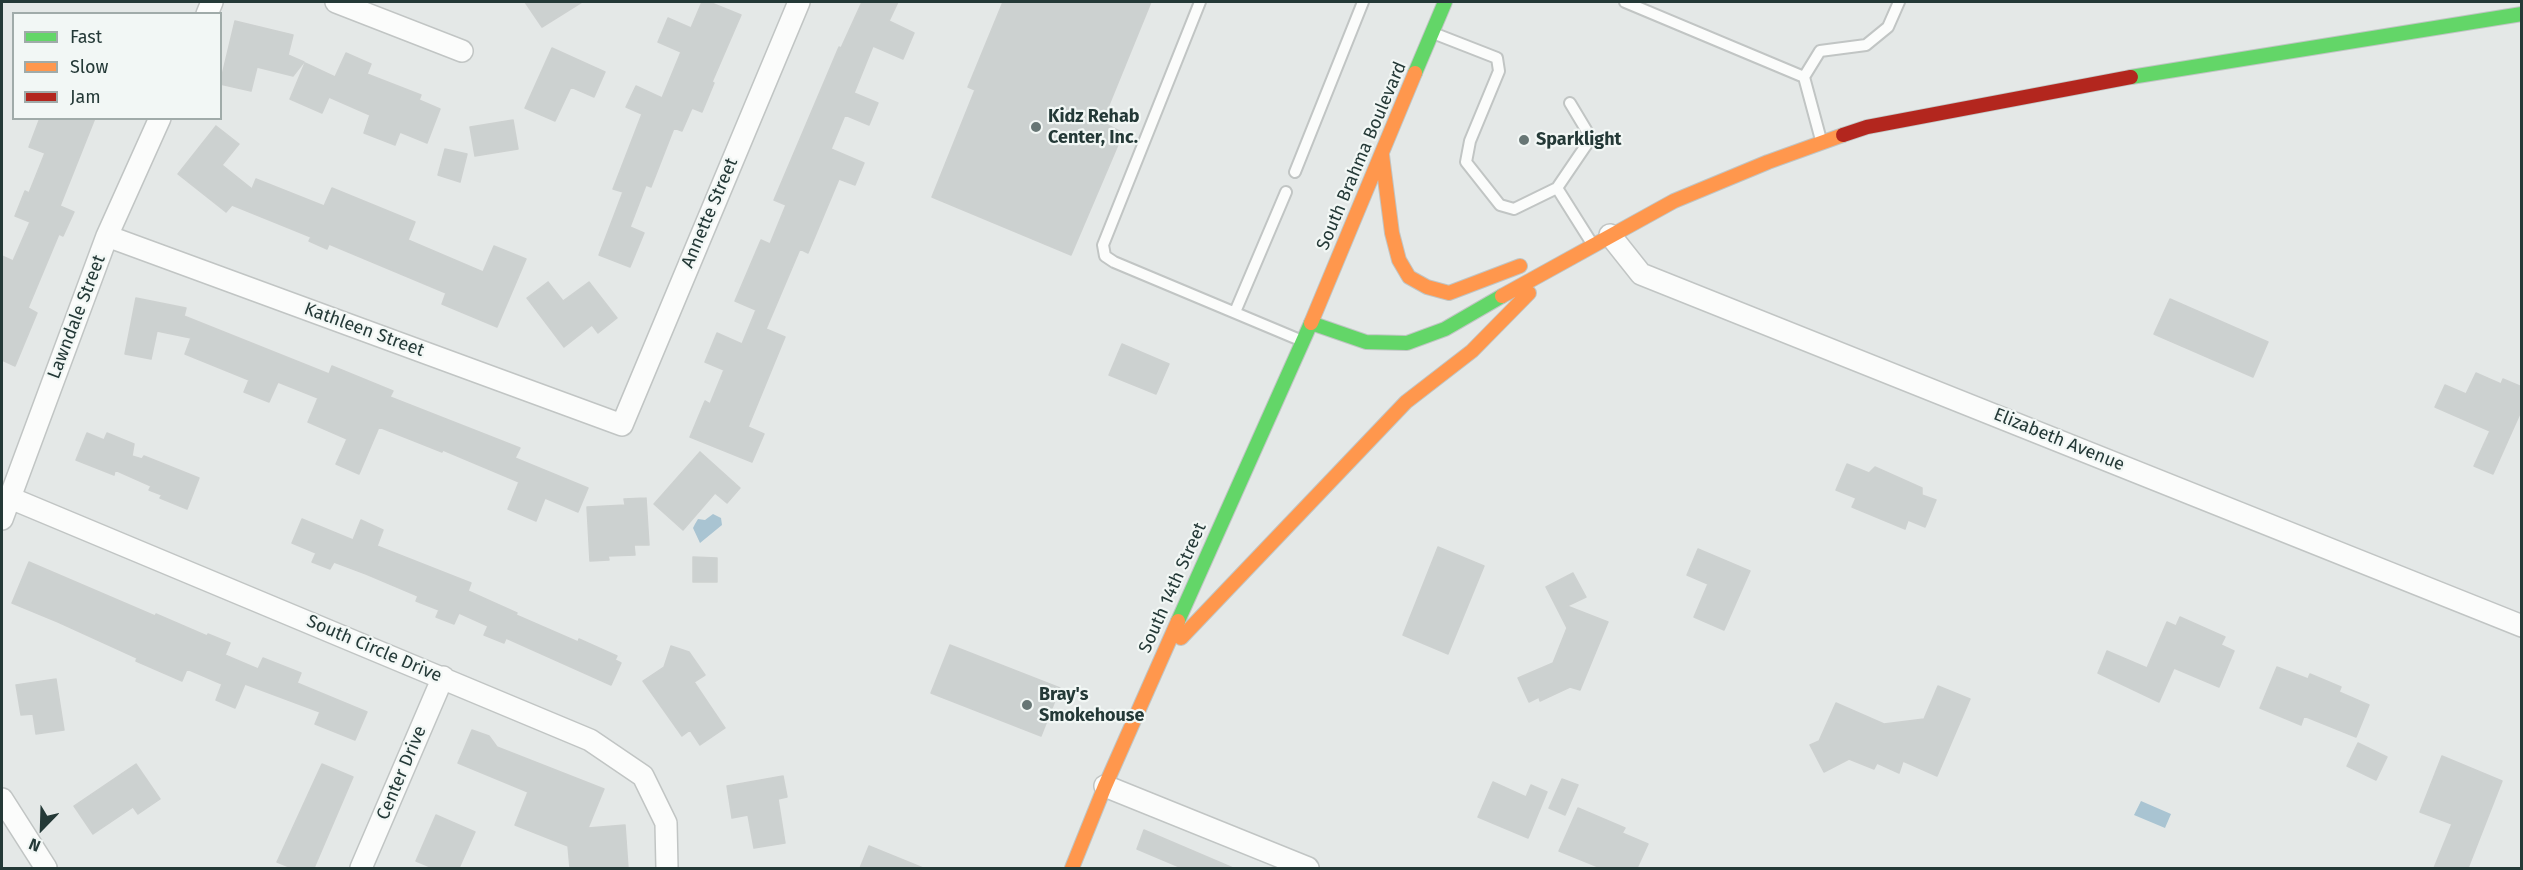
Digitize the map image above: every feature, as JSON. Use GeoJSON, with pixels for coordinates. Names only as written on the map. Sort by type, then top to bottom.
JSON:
{"type":"FeatureCollection","features":[{"type":"Feature","properties":{"kind":"main road","name":"South Brahma Boulevard"},"geometry":{"type":"LineString","coordinates":[[1311,323],[1444,2]]}},
{"type":"Feature","properties":{"kind":"main road"},"geometry":{"type":"LineString","coordinates":[[1311,323],[1366,342],[1407,343],[1445,329],[1560,262],[1674,201],[1768,162],[1867,127],[2085,85],[2522,14]]}},
{"type":"Feature","properties":{"kind":"main road"},"geometry":{"type":"LineString","coordinates":[[1382,155],[1392,233],[1399,260],[1409,277],[1427,287],[1449,293],[1521,265],[1560,262]]}},
{"type":"Feature","properties":{"kind":"main road"},"geometry":{"type":"LineString","coordinates":[[1162,657],[1406,402],[1472,351],[1560,262]]}},
{"type":"Feature","properties":{"kind":"main road","name":"South 14th Street"},"geometry":{"type":"LineString","coordinates":[[1072,868],[1105,786],[1311,323]]}},
{"type":"Feature","properties":{"kind":"street"},"geometry":{"type":"LineString","coordinates":[[336,2],[462,51]]}},
{"type":"Feature","properties":{"kind":"street","name":"Annette Street"},"geometry":{"type":"LineString","coordinates":[[621,425],[799,2]]}},
{"type":"Feature","properties":{"kind":"street","name":"Lawndale Street"},"geometry":{"type":"LineString","coordinates":[[2,519],[8,497],[107,236],[159,120]]}},
{"type":"Feature","properties":{"kind":"street","name":"Kathleen Street"},"geometry":{"type":"LineString","coordinates":[[107,236],[621,425]]}},
{"type":"Feature","properties":{"kind":"street","name":"Elizabeth Avenue"},"geometry":{"type":"LineString","coordinates":[[1602,240],[1641,274],[2522,626]]}},
{"type":"Feature","properties":{"kind":"street","name":"South Circle Drive"},"geometry":{"type":"LineString","coordinates":[[8,497],[590,740],[643,776],[666,823],[667,868]]}},
{"type":"Feature","properties":{"kind":"street","name":"Center Drive"},"geometry":{"type":"LineString","coordinates":[[361,868],[442,677]]}},
{"type":"Feature","properties":{"kind":"street"},"geometry":{"type":"LineString","coordinates":[[1105,786],[1305,868]]}},
{"type":"Feature","properties":{"kind":"street"},"geometry":{"type":"LineString","coordinates":[[2,799],[46,868]]}},
{"type":"Feature","properties":{"kind":"lane"},"geometry":{"type":"LineString","coordinates":[[1200,2],[1103,245],[1105,256],[1114,262],[1303,342]]}},
{"type":"Feature","properties":{"kind":"lane"},"geometry":{"type":"LineString","coordinates":[[1295,172],[1363,2]]}},
{"type":"Feature","properties":{"kind":"lane"},"geometry":{"type":"LineString","coordinates":[[1625,2],[1804,77]]}},
{"type":"Feature","properties":{"kind":"lane"},"geometry":{"type":"LineString","coordinates":[[1822,143],[1804,77],[1820,51],[1866,45],[1888,27],[1899,2]]}},
{"type":"Feature","properties":{"kind":"lane"},"geometry":{"type":"LineString","coordinates":[[1432,33],[1497,58],[1498,71],[1470,141],[1466,162],[1500,205],[1514,209],[1557,188],[1591,138],[1569,103]]}},
{"type":"Feature","properties":{"kind":"lane"},"geometry":{"type":"LineString","coordinates":[[1557,188],[1602,240]]}},
{"type":"Feature","properties":{"kind":"lane"},"geometry":{"type":"LineString","coordinates":[[1235,312],[1286,192]]}},
{"type":"Feature","properties":{"kind":"water"},"geometry":{"type":"Polygon","coordinates":[[[713,514],[721,518],[722,525],[700,543],[693,528],[698,519],[705,520],[713,514]]]}},
{"type":"Feature","properties":{"kind":"water"},"geometry":{"type":"Polygon","coordinates":[[[2141,801],[2171,814],[2165,828],[2134,815],[2141,801]]]}},
{"type":"Feature","properties":{"kind":"building"},"geometry":{"type":"Polygon","coordinates":[[[525,2],[582,2],[542,27],[525,2]]]}},
{"type":"Feature","properties":{"kind":"building"},"geometry":{"type":"Polygon","coordinates":[[[702,2],[709,2],[741,15],[712,82],[714,83],[702,112],[692,108],[682,131],[674,128],[651,187],[646,185],[630,227],[644,233],[630,267],[599,255],[623,192],[613,189],[642,114],[626,107],[636,86],[662,98],[681,52],[658,42],[668,18],[691,28],[702,2]]]}},
{"type":"Feature","properties":{"kind":"building"},"geometry":{"type":"Polygon","coordinates":[[[862,2],[898,2],[889,21],[914,33],[903,59],[873,46],[854,93],[878,103],[869,125],[845,115],[831,149],[864,163],[855,185],[839,179],[808,253],[800,249],[766,329],[785,337],[748,427],[764,434],[752,462],[690,437],[705,401],[710,404],[724,370],[705,362],[717,333],[742,344],[756,310],[735,301],[761,240],[770,244],[786,205],[774,200],[839,47],[841,48],[862,2]]]}},
{"type":"Feature","properties":{"kind":"building","name":"Kidz Rehab Center, Inc."},"geometry":{"type":"Polygon","coordinates":[[[1003,2],[1151,2],[1102,122],[1123,133],[1071,255],[932,197],[975,90],[968,87],[1003,2]]]}},
{"type":"Feature","properties":{"kind":"building"},"geometry":{"type":"Polygon","coordinates":[[[235,21],[293,35],[288,55],[304,62],[293,76],[257,67],[251,91],[222,84],[235,21]]]}},
{"type":"Feature","properties":{"kind":"building"},"geometry":{"type":"Polygon","coordinates":[[[552,48],[605,72],[594,97],[571,87],[555,121],[525,108],[552,48]]]}},
{"type":"Feature","properties":{"kind":"building"},"geometry":{"type":"Polygon","coordinates":[[[346,53],[371,64],[367,74],[421,95],[419,100],[440,109],[427,143],[400,132],[395,145],[364,133],[370,115],[329,97],[322,113],[290,99],[305,63],[335,77],[346,53]]]}},
{"type":"Feature","properties":{"kind":"building"},"geometry":{"type":"Polygon","coordinates":[[[39,120],[94,120],[60,206],[74,212],[63,236],[59,234],[28,308],[37,313],[15,366],[2,360],[2,256],[13,261],[30,222],[15,216],[25,191],[29,193],[45,153],[29,147],[39,120]]]}},
{"type":"Feature","properties":{"kind":"building"},"geometry":{"type":"Polygon","coordinates":[[[513,120],[518,149],[475,156],[470,127],[513,120]]]}},
{"type":"Feature","properties":{"kind":"building"},"geometry":{"type":"Polygon","coordinates":[[[216,126],[239,144],[222,165],[252,189],[256,179],[324,206],[332,188],[415,222],[408,240],[483,272],[494,246],[526,259],[497,327],[442,304],[446,293],[329,244],[327,249],[309,241],[311,237],[232,205],[226,212],[178,174],[216,126]]]}},
{"type":"Feature","properties":{"kind":"building"},"geometry":{"type":"Polygon","coordinates":[[[445,149],[467,154],[460,182],[438,175],[445,149]]]}},
{"type":"Feature","properties":{"kind":"building"},"geometry":{"type":"Polygon","coordinates":[[[548,282],[563,301],[589,282],[617,318],[598,333],[592,325],[564,347],[527,298],[548,282]]]}},
{"type":"Feature","properties":{"kind":"building"},"geometry":{"type":"Polygon","coordinates":[[[136,298],[186,308],[184,316],[329,374],[332,366],[393,391],[390,397],[520,448],[515,458],[588,488],[578,512],[545,498],[536,521],[508,509],[519,482],[443,450],[442,452],[379,427],[359,474],[336,464],[347,439],[308,422],[318,398],[278,382],[269,402],[244,392],[249,380],[185,354],[191,338],[157,331],[151,359],[125,354],[136,298]]]}},
{"type":"Feature","properties":{"kind":"building"},"geometry":{"type":"Polygon","coordinates":[[[2170,299],[2268,342],[2253,377],[2154,334],[2170,299]]]}},
{"type":"Feature","properties":{"kind":"building"},"geometry":{"type":"Polygon","coordinates":[[[1122,344],[1169,364],[1156,394],[1109,375],[1122,344]]]}},
{"type":"Feature","properties":{"kind":"building"},"geometry":{"type":"Polygon","coordinates":[[[2476,373],[2501,384],[2503,379],[2522,387],[2522,409],[2493,474],[2474,466],[2490,431],[2435,407],[2445,385],[2466,394],[2476,373]]]}},
{"type":"Feature","properties":{"kind":"building"},"geometry":{"type":"Polygon","coordinates":[[[87,433],[104,440],[107,433],[134,444],[132,456],[142,459],[144,456],[199,478],[187,509],[160,498],[162,495],[149,490],[151,486],[115,470],[114,475],[76,460],[87,433]]]}},
{"type":"Feature","properties":{"kind":"building"},"geometry":{"type":"Polygon","coordinates":[[[700,452],[740,488],[727,503],[715,493],[683,530],[654,504],[700,452]]]}},
{"type":"Feature","properties":{"kind":"building"},"geometry":{"type":"Polygon","coordinates":[[[1847,464],[1869,473],[1875,467],[1922,488],[1922,495],[1936,500],[1925,527],[1908,520],[1905,529],[1852,507],[1856,498],[1836,490],[1847,464]]]}},
{"type":"Feature","properties":{"kind":"building"},"geometry":{"type":"Polygon","coordinates":[[[646,498],[649,545],[634,545],[635,555],[608,556],[609,560],[590,561],[587,507],[625,505],[624,499],[646,498]]]}},
{"type":"Feature","properties":{"kind":"building"},"geometry":{"type":"Polygon","coordinates":[[[302,519],[353,540],[361,520],[383,530],[377,546],[471,583],[468,591],[517,613],[516,615],[617,656],[615,660],[621,663],[611,685],[506,638],[504,643],[484,635],[488,626],[459,613],[454,624],[436,617],[439,610],[416,601],[418,596],[366,574],[334,562],[330,569],[312,562],[316,553],[292,543],[302,519]]]}},
{"type":"Feature","properties":{"kind":"building"},"geometry":{"type":"Polygon","coordinates":[[[1438,547],[1484,566],[1448,654],[1403,635],[1438,547]]]}},
{"type":"Feature","properties":{"kind":"building"},"geometry":{"type":"Polygon","coordinates":[[[1698,549],[1750,571],[1724,630],[1694,617],[1708,584],[1687,575],[1698,549]]]}},
{"type":"Feature","properties":{"kind":"building"},"geometry":{"type":"Polygon","coordinates":[[[693,557],[717,558],[717,582],[693,582],[693,557]]]}},
{"type":"Feature","properties":{"kind":"building"},"geometry":{"type":"Polygon","coordinates":[[[29,562],[155,616],[156,614],[207,636],[208,634],[230,643],[225,655],[258,669],[263,658],[301,673],[297,683],[367,712],[355,740],[315,724],[320,712],[245,684],[235,708],[216,700],[222,684],[187,669],[182,681],[136,661],[137,658],[12,603],[29,562]]]}},
{"type":"Feature","properties":{"kind":"building"},"geometry":{"type":"Polygon","coordinates":[[[1573,573],[1586,597],[1567,606],[1608,622],[1580,690],[1570,687],[1540,701],[1539,697],[1529,702],[1518,678],[1553,663],[1567,628],[1546,587],[1573,573]]]}},
{"type":"Feature","properties":{"kind":"building"},"geometry":{"type":"Polygon","coordinates":[[[2180,617],[2225,637],[2221,645],[2234,651],[2219,687],[2174,668],[2159,702],[2098,673],[2107,651],[2147,668],[2167,622],[2176,626],[2180,617]]]}},
{"type":"Feature","properties":{"kind":"building"},"geometry":{"type":"Polygon","coordinates":[[[950,645],[1060,688],[1041,736],[931,693],[950,645]]]}},
{"type":"Feature","properties":{"kind":"building"},"geometry":{"type":"Polygon","coordinates":[[[671,646],[689,652],[705,675],[694,682],[725,728],[700,745],[690,730],[682,736],[643,681],[664,667],[671,646]]]}},
{"type":"Feature","properties":{"kind":"building"},"geometry":{"type":"Polygon","coordinates":[[[2277,667],[2308,679],[2310,674],[2341,687],[2339,692],[2369,705],[2356,737],[2304,716],[2301,725],[2260,708],[2277,667]]]}},
{"type":"Feature","properties":{"kind":"building"},"geometry":{"type":"Polygon","coordinates":[[[56,679],[64,730],[36,734],[33,714],[21,715],[16,685],[56,679]]]}},
{"type":"Feature","properties":{"kind":"building"},"geometry":{"type":"Polygon","coordinates":[[[1938,686],[1970,699],[1937,776],[1903,761],[1899,773],[1877,763],[1874,769],[1849,759],[1824,772],[1810,745],[1819,741],[1836,703],[1884,724],[1924,719],[1938,686]]]}},
{"type":"Feature","properties":{"kind":"building"},"geometry":{"type":"Polygon","coordinates":[[[472,730],[489,736],[497,747],[604,789],[588,828],[625,825],[628,868],[570,868],[568,846],[515,825],[528,792],[458,763],[472,730]]]}},
{"type":"Feature","properties":{"kind":"building"},"geometry":{"type":"Polygon","coordinates":[[[2358,743],[2387,757],[2376,780],[2347,766],[2358,743]]]}},
{"type":"Feature","properties":{"kind":"building"},"geometry":{"type":"Polygon","coordinates":[[[2442,756],[2502,781],[2468,868],[2434,868],[2452,824],[2420,812],[2442,756]]]}},
{"type":"Feature","properties":{"kind":"building"},"geometry":{"type":"Polygon","coordinates":[[[136,764],[160,799],[138,814],[133,807],[93,834],[74,806],[136,764]]]}},
{"type":"Feature","properties":{"kind":"building"},"geometry":{"type":"Polygon","coordinates":[[[322,764],[353,777],[314,868],[292,868],[277,862],[322,764]]]}},
{"type":"Feature","properties":{"kind":"building"},"geometry":{"type":"Polygon","coordinates":[[[783,776],[787,797],[778,799],[785,843],[754,848],[748,815],[732,818],[727,786],[783,776]]]}},
{"type":"Feature","properties":{"kind":"building"},"geometry":{"type":"Polygon","coordinates":[[[1562,779],[1578,785],[1565,815],[1549,808],[1562,779]]]}},
{"type":"Feature","properties":{"kind":"building"},"geometry":{"type":"Polygon","coordinates":[[[1493,782],[1526,797],[1531,785],[1547,792],[1528,838],[1478,817],[1493,782]]]}},
{"type":"Feature","properties":{"kind":"building"},"geometry":{"type":"Polygon","coordinates":[[[1578,808],[1625,828],[1622,833],[1648,844],[1637,868],[1601,868],[1559,851],[1578,808]]]}},
{"type":"Feature","properties":{"kind":"building"},"geometry":{"type":"Polygon","coordinates":[[[436,815],[475,832],[459,868],[433,868],[416,861],[436,815]]]}},
{"type":"Feature","properties":{"kind":"building"},"geometry":{"type":"Polygon","coordinates":[[[1144,830],[1233,868],[1182,868],[1137,849],[1144,830]]]}},
{"type":"Feature","properties":{"kind":"building"},"geometry":{"type":"Polygon","coordinates":[[[869,846],[923,868],[860,868],[869,846]]]}},
{"type":"Feature","properties":{"kind":"traffic: fast"},"geometry":{"type":"LineString","coordinates":[[1415,73],[1445,2]]}},
{"type":"Feature","properties":{"kind":"traffic: fast"},"geometry":{"type":"LineString","coordinates":[[2131,77],[2522,14]]}},
{"type":"Feature","properties":{"kind":"traffic: fast"},"geometry":{"type":"LineString","coordinates":[[1178,621],[1311,323],[1366,342],[1407,343],[1445,329],[1502,296]]}},
{"type":"Feature","properties":{"kind":"traffic: slow"},"geometry":{"type":"LineString","coordinates":[[1311,323],[1415,73]]}},
{"type":"Feature","properties":{"kind":"traffic: slow"},"geometry":{"type":"LineString","coordinates":[[1502,296],[1674,201],[1768,162],[1843,135]]}},
{"type":"Feature","properties":{"kind":"traffic: slow"},"geometry":{"type":"LineString","coordinates":[[1382,155],[1392,233],[1399,260],[1409,277],[1427,287],[1449,293],[1520,266]]}},
{"type":"Feature","properties":{"kind":"traffic: slow"},"geometry":{"type":"LineString","coordinates":[[1181,638],[1406,402],[1472,351],[1529,293]]}},
{"type":"Feature","properties":{"kind":"traffic: slow"},"geometry":{"type":"LineString","coordinates":[[1072,868],[1105,786],[1178,621]]}},
{"type":"Feature","properties":{"kind":"traffic: jam"},"geometry":{"type":"LineString","coordinates":[[1843,135],[1867,127],[2131,77]]}},
{"type":"Feature","properties":{"kind":"place","name":"Kidz Rehab Center, Inc."},"geometry":{"type":"Point","coordinates":[1036,127]}},
{"type":"Feature","properties":{"kind":"place","name":"Sparklight"},"geometry":{"type":"Point","coordinates":[1524,140]}},
{"type":"Feature","properties":{"kind":"place","name":"Bray's Smokehouse"},"geometry":{"type":"Point","coordinates":[1027,705]}}]}
